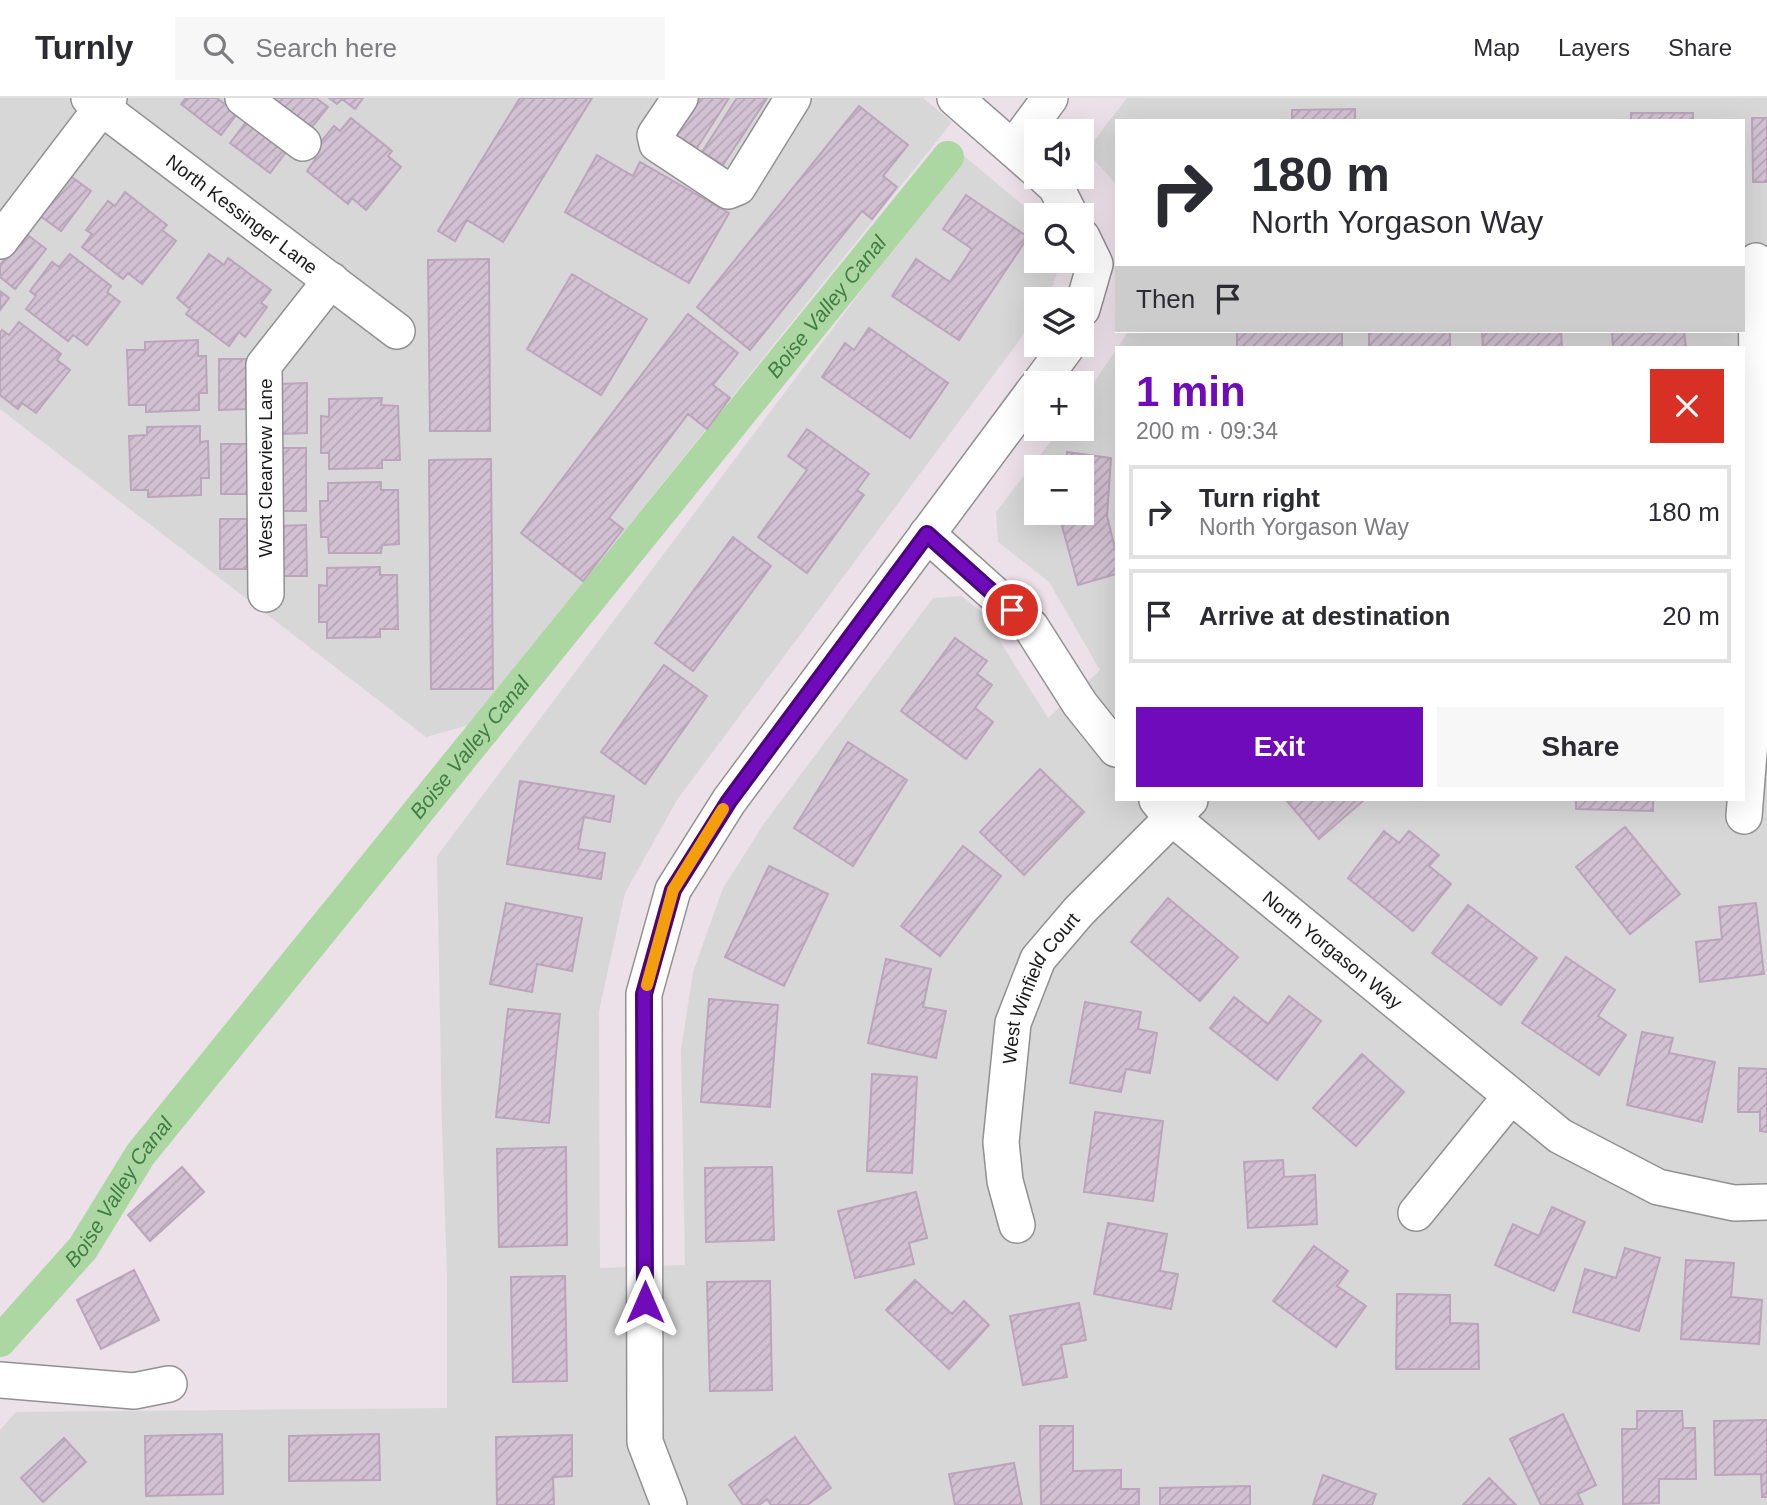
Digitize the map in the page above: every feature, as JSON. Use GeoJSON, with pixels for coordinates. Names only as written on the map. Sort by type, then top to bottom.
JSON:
{"type":"FeatureCollection","features":[{"type":"Feature","properties":{"kind":"street"},"geometry":{"type":"LineString","coordinates":[[243,98],[303,143]]}},
{"type":"Feature","properties":{"kind":"street"},"geometry":{"type":"LineString","coordinates":[[680,98],[655,135],[656,144],[728,191],[738,187],[793,98]]}},
{"type":"Feature","properties":{"kind":"street"},"geometry":{"type":"LineString","coordinates":[[955,98],[1024,158]]}},
{"type":"Feature","properties":{"kind":"street"},"geometry":{"type":"LineString","coordinates":[[1041,119],[1050,98]]}},
{"type":"Feature","properties":{"kind":"street"},"geometry":{"type":"LineString","coordinates":[[0,241],[100,101]]}},
{"type":"Feature","properties":{"kind":"street","name":"North Kessinger Lane"},"geometry":{"type":"LineString","coordinates":[[100,101],[397,331]]}},
{"type":"Feature","properties":{"kind":"street"},"geometry":{"type":"LineString","coordinates":[[1089,287],[1098,255]]}},
{"type":"Feature","properties":{"kind":"street"},"geometry":{"type":"LineString","coordinates":[[1744,816],[1759,628],[1755,261]]}},
{"type":"Feature","properties":{"kind":"street","name":"West Clearview Lane"},"geometry":{"type":"LineString","coordinates":[[266,594],[264,365],[331,281]]}},
{"type":"Feature","properties":{"kind":"street"},"geometry":{"type":"LineString","coordinates":[[669,1505],[645,1442],[644,994],[673,890],[729,801],[1024,404]]}},
{"type":"Feature","properties":{"kind":"street"},"geometry":{"type":"LineString","coordinates":[[927,534],[1031,627],[1080,704],[1115,748]]}},
{"type":"Feature","properties":{"kind":"street","name":"North Yorgason Way"},"geometry":{"type":"LineString","coordinates":[[1173,805],[1560,1136],[1658,1187],[1734,1203],[1767,1202]]}},
{"type":"Feature","properties":{"kind":"street","name":"West Winfield Court"},"geometry":{"type":"LineString","coordinates":[[1017,1225],[1005,1181],[1001,1142],[1013,1023],[1038,959],[1173,805]]}},
{"type":"Feature","properties":{"kind":"street"},"geometry":{"type":"LineString","coordinates":[[1416,1213],[1511,1096]]}},
{"type":"Feature","properties":{"kind":"street"},"geometry":{"type":"LineString","coordinates":[[0,1380],[134,1391],[169,1384]]}},
{"type":"Feature","properties":{"kind":"shaded area"},"geometry":{"type":"Polygon","coordinates":[[[0,98],[923,98],[952,122],[469,725],[426,737],[0,409],[0,98]]]}},
{"type":"Feature","properties":{"kind":"shaded area"},"geometry":{"type":"Polygon","coordinates":[[[1127,98],[1767,98],[1767,1505],[0,1505],[0,1430],[16,1412],[447,1408],[447,1273],[437,856],[963,155],[1024,206],[1024,273],[1057,273],[1052,287],[1024,287],[1024,334],[677,800],[625,893],[599,1011],[600,1268],[685,1265],[681,1050],[693,972],[723,888],[765,822],[933,598],[961,596],[981,611],[1048,718],[1100,670],[1049,582],[998,542],[996,512],[1024,476],[1024,525],[1094,525],[1094,455],[1040,455],[1051,441],[1094,441],[1094,382],[1115,351],[1115,801],[1745,801],[1745,346],[1119,346],[1127,333],[1745,333],[1745,119],[1115,119],[1115,183],[1094,160],[1094,141],[1127,98]]]}},
{"type":"Feature","properties":{"kind":"building"},"geometry":{"type":"Polygon","coordinates":[[[186,98],[217,98],[237,114],[221,135],[181,104],[186,98]]]}},
{"type":"Feature","properties":{"kind":"building"},"geometry":{"type":"Polygon","coordinates":[[[271,98],[316,98],[328,107],[311,128],[271,98]]]}},
{"type":"Feature","properties":{"kind":"building"},"geometry":{"type":"Polygon","coordinates":[[[329,98],[363,98],[355,109],[342,99],[337,104],[329,98]]]}},
{"type":"Feature","properties":{"kind":"building"},"geometry":{"type":"Polygon","coordinates":[[[520,98],[592,98],[503,242],[467,220],[455,241],[438,231],[520,98]]]}},
{"type":"Feature","properties":{"kind":"building"},"geometry":{"type":"Polygon","coordinates":[[[700,98],[729,98],[697,148],[676,135],[700,98]]]}},
{"type":"Feature","properties":{"kind":"building"},"geometry":{"type":"Polygon","coordinates":[[[737,98],[767,98],[723,165],[702,152],[737,98]]]}},
{"type":"Feature","properties":{"kind":"building"},"geometry":{"type":"Polygon","coordinates":[[[859,106],[908,145],[883,176],[897,187],[872,219],[862,211],[750,350],[697,307],[859,106]]]}},
{"type":"Feature","properties":{"kind":"building"},"geometry":{"type":"Polygon","coordinates":[[[1355,109],[1355,119],[1292,119],[1292,110],[1355,109]]]}},
{"type":"Feature","properties":{"kind":"building"},"geometry":{"type":"Polygon","coordinates":[[[1631,113],[1693,113],[1693,119],[1631,119],[1631,113]]]}},
{"type":"Feature","properties":{"kind":"building"},"geometry":{"type":"Polygon","coordinates":[[[351,118],[392,151],[388,156],[401,167],[366,210],[352,198],[348,204],[307,171],[316,158],[311,154],[334,126],[340,131],[351,118]]]}},
{"type":"Feature","properties":{"kind":"building"},"geometry":{"type":"Polygon","coordinates":[[[1752,118],[1767,118],[1767,182],[1753,182],[1752,118]]]}},
{"type":"Feature","properties":{"kind":"building"},"geometry":{"type":"Polygon","coordinates":[[[247,121],[286,152],[270,173],[230,143],[247,121]]]}},
{"type":"Feature","properties":{"kind":"building"},"geometry":{"type":"Polygon","coordinates":[[[597,155],[633,176],[640,162],[729,213],[689,283],[565,212],[597,155]]]}},
{"type":"Feature","properties":{"kind":"building"},"geometry":{"type":"Polygon","coordinates":[[[69,175],[91,191],[61,231],[39,215],[69,175]]]}},
{"type":"Feature","properties":{"kind":"building"},"geometry":{"type":"Polygon","coordinates":[[[125,192],[167,225],[162,230],[176,241],[142,284],[128,273],[123,279],[82,247],[92,234],[86,230],[108,201],[115,206],[125,192]]]}},
{"type":"Feature","properties":{"kind":"building"},"geometry":{"type":"Polygon","coordinates":[[[966,195],[1024,234],[1024,243],[959,340],[892,296],[916,259],[950,282],[972,249],[943,229],[966,195]]]}},
{"type":"Feature","properties":{"kind":"building"},"geometry":{"type":"Polygon","coordinates":[[[25,233],[46,249],[15,289],[0,277],[0,265],[25,233]]]}},
{"type":"Feature","properties":{"kind":"building"},"geometry":{"type":"Polygon","coordinates":[[[70,254],[111,286],[107,292],[120,302],[87,345],[73,335],[68,341],[26,309],[36,296],[30,291],[52,262],[59,267],[70,254]]]}},
{"type":"Feature","properties":{"kind":"building"},"geometry":{"type":"Polygon","coordinates":[[[209,254],[224,265],[228,258],[271,290],[261,303],[267,307],[245,337],[239,332],[229,346],[186,314],[190,309],[177,298],[209,254]]]}},
{"type":"Feature","properties":{"kind":"building"},"geometry":{"type":"Polygon","coordinates":[[[489,259],[490,431],[430,431],[428,260],[489,259]]]}},
{"type":"Feature","properties":{"kind":"building"},"geometry":{"type":"Polygon","coordinates":[[[572,274],[647,319],[601,395],[527,349],[572,274]]]}},
{"type":"Feature","properties":{"kind":"building"},"geometry":{"type":"Polygon","coordinates":[[[0,291],[9,298],[0,310],[0,291]]]}},
{"type":"Feature","properties":{"kind":"building"},"geometry":{"type":"Polygon","coordinates":[[[688,314],[738,353],[713,385],[730,398],[707,429],[688,414],[609,518],[623,529],[583,581],[521,533],[688,314]]]}},
{"type":"Feature","properties":{"kind":"building"},"geometry":{"type":"Polygon","coordinates":[[[19,322],[61,354],[57,360],[70,370],[36,413],[22,403],[18,409],[0,395],[0,333],[2,330],[9,335],[19,322]]]}},
{"type":"Feature","properties":{"kind":"building"},"geometry":{"type":"Polygon","coordinates":[[[869,328],[948,383],[910,438],[822,377],[845,343],[854,350],[869,328]]]}},
{"type":"Feature","properties":{"kind":"building"},"geometry":{"type":"Polygon","coordinates":[[[1237,333],[1342,333],[1342,346],[1237,346],[1237,333]]]}},
{"type":"Feature","properties":{"kind":"building"},"geometry":{"type":"Polygon","coordinates":[[[1369,333],[1450,333],[1450,346],[1369,346],[1369,333]]]}},
{"type":"Feature","properties":{"kind":"building"},"geometry":{"type":"Polygon","coordinates":[[[1482,333],[1561,333],[1562,346],[1483,346],[1482,333]]]}},
{"type":"Feature","properties":{"kind":"building"},"geometry":{"type":"Polygon","coordinates":[[[1612,333],[1684,333],[1686,346],[1613,346],[1612,333]]]}},
{"type":"Feature","properties":{"kind":"building"},"geometry":{"type":"Polygon","coordinates":[[[198,340],[198,356],[206,356],[207,393],[199,393],[199,410],[146,412],[146,405],[129,405],[127,350],[145,350],[145,342],[198,340]]]}},
{"type":"Feature","properties":{"kind":"building"},"geometry":{"type":"Polygon","coordinates":[[[219,359],[246,359],[246,409],[219,410],[219,359]]]}},
{"type":"Feature","properties":{"kind":"building"},"geometry":{"type":"Polygon","coordinates":[[[307,383],[307,433],[280,434],[280,384],[307,383]]]}},
{"type":"Feature","properties":{"kind":"building"},"geometry":{"type":"Polygon","coordinates":[[[382,398],[381,405],[398,406],[400,460],[382,460],[382,468],[329,469],[329,453],[321,453],[321,416],[329,417],[329,399],[382,398]]]}},
{"type":"Feature","properties":{"kind":"building"},"geometry":{"type":"Polygon","coordinates":[[[200,426],[200,442],[208,441],[209,478],[201,478],[201,495],[148,497],[148,490],[131,490],[129,436],[147,435],[147,427],[200,426]]]}},
{"type":"Feature","properties":{"kind":"building"},"geometry":{"type":"Polygon","coordinates":[[[807,429],[869,474],[857,490],[864,495],[807,573],[758,537],[807,470],[788,456],[807,429]]]}},
{"type":"Feature","properties":{"kind":"building"},"geometry":{"type":"Polygon","coordinates":[[[221,444],[248,444],[249,494],[221,494],[221,444]]]}},
{"type":"Feature","properties":{"kind":"building"},"geometry":{"type":"Polygon","coordinates":[[[280,448],[306,448],[306,511],[280,511],[280,448]]]}},
{"type":"Feature","properties":{"kind":"building"},"geometry":{"type":"Polygon","coordinates":[[[1067,452],[1089,455],[1067,455],[1067,452]]]}},
{"type":"Feature","properties":{"kind":"building"},"geometry":{"type":"Polygon","coordinates":[[[1094,456],[1111,458],[1107,516],[1115,548],[1115,574],[1078,585],[1062,525],[1094,525],[1094,456]]]}},
{"type":"Feature","properties":{"kind":"building"},"geometry":{"type":"Polygon","coordinates":[[[491,459],[493,689],[431,689],[429,460],[491,459]]]}},
{"type":"Feature","properties":{"kind":"building"},"geometry":{"type":"Polygon","coordinates":[[[381,482],[381,490],[398,490],[399,544],[382,545],[381,553],[329,553],[328,537],[321,537],[320,501],[328,501],[328,483],[381,482]]]}},
{"type":"Feature","properties":{"kind":"building"},"geometry":{"type":"Polygon","coordinates":[[[220,519],[247,519],[247,569],[220,569],[220,519]]]}},
{"type":"Feature","properties":{"kind":"building"},"geometry":{"type":"Polygon","coordinates":[[[306,525],[307,576],[280,576],[279,526],[306,525]]]}},
{"type":"Feature","properties":{"kind":"building"},"geometry":{"type":"Polygon","coordinates":[[[733,537],[771,566],[693,671],[655,643],[733,537]]]}},
{"type":"Feature","properties":{"kind":"building"},"geometry":{"type":"Polygon","coordinates":[[[380,567],[380,575],[397,575],[398,629],[380,629],[380,637],[327,638],[327,622],[319,622],[319,585],[327,586],[327,568],[380,567]]]}},
{"type":"Feature","properties":{"kind":"building"},"geometry":{"type":"Polygon","coordinates":[[[955,638],[987,661],[977,674],[992,685],[975,708],[993,722],[966,759],[901,711],[955,638]]]}},
{"type":"Feature","properties":{"kind":"building"},"geometry":{"type":"Polygon","coordinates":[[[664,665],[707,696],[645,784],[601,752],[664,665]]]}},
{"type":"Feature","properties":{"kind":"building"},"geometry":{"type":"Polygon","coordinates":[[[848,742],[907,780],[853,866],[794,828],[848,742]]]}},
{"type":"Feature","properties":{"kind":"building"},"geometry":{"type":"Polygon","coordinates":[[[1040,769],[1084,812],[1024,875],[980,832],[1040,769]]]}},
{"type":"Feature","properties":{"kind":"building"},"geometry":{"type":"Polygon","coordinates":[[[520,781],[614,796],[610,822],[584,817],[578,849],[605,853],[601,879],[507,864],[520,781]]]}},
{"type":"Feature","properties":{"kind":"building"},"geometry":{"type":"Polygon","coordinates":[[[1287,801],[1363,801],[1319,839],[1287,801]]]}},
{"type":"Feature","properties":{"kind":"building"},"geometry":{"type":"Polygon","coordinates":[[[1576,801],[1653,801],[1653,811],[1576,809],[1576,801]]]}},
{"type":"Feature","properties":{"kind":"building"},"geometry":{"type":"Polygon","coordinates":[[[1625,827],[1680,894],[1630,934],[1576,867],[1625,827]]]}},
{"type":"Feature","properties":{"kind":"building"},"geometry":{"type":"Polygon","coordinates":[[[1384,831],[1399,843],[1409,831],[1439,855],[1429,866],[1451,884],[1413,931],[1348,878],[1384,831]]]}},
{"type":"Feature","properties":{"kind":"building"},"geometry":{"type":"Polygon","coordinates":[[[963,846],[1001,876],[940,956],[901,926],[963,846]]]}},
{"type":"Feature","properties":{"kind":"building"},"geometry":{"type":"Polygon","coordinates":[[[769,866],[828,894],[784,986],[725,957],[769,866]]]}},
{"type":"Feature","properties":{"kind":"building"},"geometry":{"type":"Polygon","coordinates":[[[1168,898],[1238,957],[1200,1001],[1131,942],[1168,898]]]}},
{"type":"Feature","properties":{"kind":"building"},"geometry":{"type":"Polygon","coordinates":[[[506,903],[582,918],[572,971],[537,964],[532,992],[490,984],[506,903]]]}},
{"type":"Feature","properties":{"kind":"building"},"geometry":{"type":"Polygon","coordinates":[[[1756,903],[1764,974],[1700,982],[1696,942],[1722,939],[1719,907],[1756,903]]]}},
{"type":"Feature","properties":{"kind":"building"},"geometry":{"type":"Polygon","coordinates":[[[1468,905],[1537,958],[1501,1005],[1432,953],[1468,905]]]}},
{"type":"Feature","properties":{"kind":"building"},"geometry":{"type":"Polygon","coordinates":[[[1566,957],[1615,990],[1598,1016],[1626,1035],[1599,1075],[1522,1023],[1566,957]]]}},
{"type":"Feature","properties":{"kind":"building"},"geometry":{"type":"Polygon","coordinates":[[[886,959],[931,969],[923,1007],[946,1011],[936,1058],[868,1043],[886,959]]]}},
{"type":"Feature","properties":{"kind":"building"},"geometry":{"type":"Polygon","coordinates":[[[1289,996],[1321,1021],[1277,1080],[1210,1028],[1234,997],[1268,1024],[1289,996]]]}},
{"type":"Feature","properties":{"kind":"building"},"geometry":{"type":"Polygon","coordinates":[[[709,999],[778,1005],[770,1107],[701,1102],[709,999]]]}},
{"type":"Feature","properties":{"kind":"building"},"geometry":{"type":"Polygon","coordinates":[[[1085,1002],[1141,1012],[1138,1029],[1157,1033],[1150,1073],[1126,1069],[1121,1092],[1070,1083],[1085,1002]]]}},
{"type":"Feature","properties":{"kind":"building"},"geometry":{"type":"Polygon","coordinates":[[[508,1009],[560,1014],[549,1123],[496,1117],[508,1009]]]}},
{"type":"Feature","properties":{"kind":"building"},"geometry":{"type":"Polygon","coordinates":[[[1642,1032],[1673,1038],[1669,1053],[1715,1062],[1702,1122],[1627,1105],[1642,1032]]]}},
{"type":"Feature","properties":{"kind":"building"},"geometry":{"type":"Polygon","coordinates":[[[1362,1054],[1404,1092],[1356,1146],[1313,1108],[1362,1054]]]}},
{"type":"Feature","properties":{"kind":"building"},"geometry":{"type":"Polygon","coordinates":[[[1739,1068],[1767,1069],[1767,1132],[1760,1131],[1760,1112],[1738,1112],[1739,1068]]]}},
{"type":"Feature","properties":{"kind":"building"},"geometry":{"type":"Polygon","coordinates":[[[872,1074],[917,1077],[912,1173],[867,1171],[872,1074]]]}},
{"type":"Feature","properties":{"kind":"building"},"geometry":{"type":"Polygon","coordinates":[[[1095,1112],[1163,1121],[1153,1201],[1084,1192],[1095,1112]]]}},
{"type":"Feature","properties":{"kind":"building"},"geometry":{"type":"Polygon","coordinates":[[[566,1147],[567,1245],[499,1247],[497,1149],[566,1147]]]}},
{"type":"Feature","properties":{"kind":"building"},"geometry":{"type":"Polygon","coordinates":[[[1283,1160],[1284,1177],[1315,1175],[1317,1224],[1248,1228],[1244,1162],[1283,1160]]]}},
{"type":"Feature","properties":{"kind":"building"},"geometry":{"type":"Polygon","coordinates":[[[182,1167],[204,1192],[150,1241],[128,1215],[182,1167]]]}},
{"type":"Feature","properties":{"kind":"building"},"geometry":{"type":"Polygon","coordinates":[[[772,1167],[774,1240],[706,1242],[705,1168],[772,1167]]]}},
{"type":"Feature","properties":{"kind":"building"},"geometry":{"type":"Polygon","coordinates":[[[916,1192],[927,1238],[909,1243],[914,1264],[855,1278],[838,1211],[916,1192]]]}},
{"type":"Feature","properties":{"kind":"building"},"geometry":{"type":"Polygon","coordinates":[[[1552,1207],[1585,1222],[1554,1291],[1495,1265],[1513,1224],[1539,1236],[1552,1207]]]}},
{"type":"Feature","properties":{"kind":"building"},"geometry":{"type":"Polygon","coordinates":[[[1108,1223],[1167,1234],[1160,1271],[1178,1274],[1171,1309],[1094,1294],[1108,1223]]]}},
{"type":"Feature","properties":{"kind":"building"},"geometry":{"type":"Polygon","coordinates":[[[1314,1246],[1348,1271],[1337,1286],[1366,1306],[1336,1347],[1273,1301],[1314,1246]]]}},
{"type":"Feature","properties":{"kind":"building"},"geometry":{"type":"Polygon","coordinates":[[[1625,1248],[1660,1258],[1639,1331],[1573,1312],[1585,1269],[1616,1278],[1625,1248]]]}},
{"type":"Feature","properties":{"kind":"building"},"geometry":{"type":"Polygon","coordinates":[[[1686,1260],[1734,1263],[1731,1297],[1762,1300],[1759,1344],[1681,1339],[1686,1260]]]}},
{"type":"Feature","properties":{"kind":"building"},"geometry":{"type":"Polygon","coordinates":[[[134,1270],[159,1320],[101,1349],[77,1300],[134,1270]]]}},
{"type":"Feature","properties":{"kind":"building"},"geometry":{"type":"Polygon","coordinates":[[[565,1276],[567,1381],[513,1382],[511,1277],[565,1276]]]}},
{"type":"Feature","properties":{"kind":"building"},"geometry":{"type":"Polygon","coordinates":[[[915,1280],[952,1314],[964,1301],[989,1325],[949,1369],[886,1310],[915,1280]]]}},
{"type":"Feature","properties":{"kind":"building"},"geometry":{"type":"Polygon","coordinates":[[[770,1281],[772,1390],[710,1391],[707,1282],[770,1281]]]}},
{"type":"Feature","properties":{"kind":"building"},"geometry":{"type":"Polygon","coordinates":[[[1397,1294],[1450,1295],[1450,1323],[1478,1324],[1479,1369],[1396,1369],[1397,1294]]]}},
{"type":"Feature","properties":{"kind":"building"},"geometry":{"type":"Polygon","coordinates":[[[1079,1303],[1086,1340],[1061,1345],[1067,1377],[1023,1385],[1010,1316],[1079,1303]]]}},
{"type":"Feature","properties":{"kind":"building"},"geometry":{"type":"Polygon","coordinates":[[[1637,1411],[1682,1411],[1683,1428],[1695,1428],[1696,1479],[1659,1479],[1659,1503],[1623,1504],[1622,1429],[1637,1429],[1637,1411]]]}},
{"type":"Feature","properties":{"kind":"building"},"geometry":{"type":"Polygon","coordinates":[[[1563,1414],[1596,1485],[1578,1494],[1583,1505],[1541,1505],[1510,1439],[1563,1414]]]}},
{"type":"Feature","properties":{"kind":"building"},"geometry":{"type":"Polygon","coordinates":[[[1767,1420],[1767,1497],[1762,1497],[1761,1474],[1715,1475],[1714,1421],[1767,1420]]]}},
{"type":"Feature","properties":{"kind":"building"},"geometry":{"type":"Polygon","coordinates":[[[1040,1426],[1073,1426],[1073,1471],[1121,1470],[1121,1489],[1139,1489],[1139,1505],[1041,1505],[1040,1426]]]}},
{"type":"Feature","properties":{"kind":"building"},"geometry":{"type":"Polygon","coordinates":[[[222,1434],[223,1494],[146,1496],[145,1436],[222,1434]]]}},
{"type":"Feature","properties":{"kind":"building"},"geometry":{"type":"Polygon","coordinates":[[[379,1434],[380,1480],[289,1481],[289,1436],[379,1434]]]}},
{"type":"Feature","properties":{"kind":"building"},"geometry":{"type":"Polygon","coordinates":[[[572,1435],[572,1476],[553,1477],[554,1505],[497,1505],[496,1437],[572,1435]]]}},
{"type":"Feature","properties":{"kind":"building"},"geometry":{"type":"Polygon","coordinates":[[[795,1437],[831,1488],[807,1505],[771,1505],[767,1499],[759,1505],[743,1505],[729,1485],[795,1437]]]}},
{"type":"Feature","properties":{"kind":"building"},"geometry":{"type":"Polygon","coordinates":[[[64,1438],[86,1462],[43,1502],[21,1478],[64,1438]]]}},
{"type":"Feature","properties":{"kind":"building"},"geometry":{"type":"Polygon","coordinates":[[[1014,1463],[1022,1505],[955,1505],[949,1474],[1014,1463]]]}},
{"type":"Feature","properties":{"kind":"building"},"geometry":{"type":"Polygon","coordinates":[[[1323,1475],[1376,1494],[1372,1505],[1313,1505],[1323,1475]]]}},
{"type":"Feature","properties":{"kind":"building"},"geometry":{"type":"Polygon","coordinates":[[[1489,1478],[1516,1505],[1463,1505],[1489,1478]]]}},
{"type":"Feature","properties":{"kind":"building"},"geometry":{"type":"Polygon","coordinates":[[[1250,1486],[1250,1505],[1160,1505],[1160,1488],[1250,1486]]]}},
{"type":"Feature","properties":{"kind":"waterway","name":"Boise Valley Canal"},"geometry":{"type":"LineString","coordinates":[[0,1341],[83,1248],[140,1155],[948,157]]}},
{"type":"Feature","properties":{"kind":"slow traffic"},"geometry":{"type":"LineString","coordinates":[[647,985],[673,890],[723,809]]}},
{"type":"Feature","properties":{"kind":"route"},"geometry":{"type":"LineString","coordinates":[[645,1302],[644,994],[673,890],[729,801],[927,534],[1012,610]]}}]}
